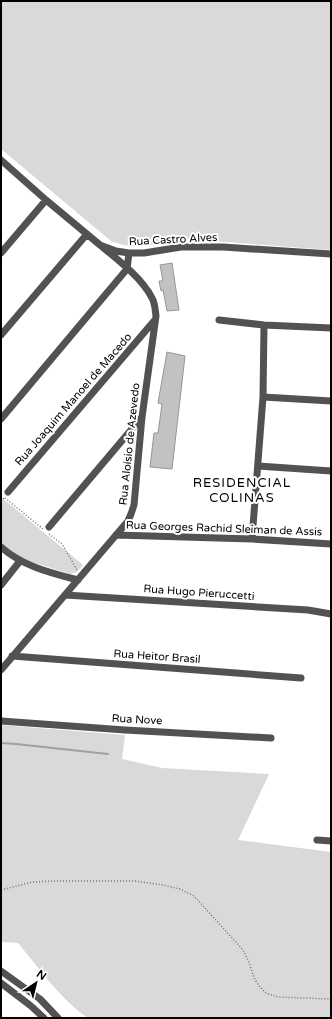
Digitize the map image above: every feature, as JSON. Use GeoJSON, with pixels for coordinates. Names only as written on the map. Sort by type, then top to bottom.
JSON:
{"type":"FeatureCollection","features":[{"type":"Feature","properties":{"kind":"street","name":"Rua Castro Alves"},"geometry":{"type":"LineString","coordinates":[[2,164],[100,245],[116,251],[144,253],[182,247],[222,246],[331,254]]}},
{"type":"Feature","properties":{"kind":"street"},"geometry":{"type":"LineString","coordinates":[[1,253],[46,200]]}},
{"type":"Feature","properties":{"kind":"street"},"geometry":{"type":"LineString","coordinates":[[1,335],[87,234]]}},
{"type":"Feature","properties":{"kind":"street","name":"Rua Aloísio de Azevedo"},"geometry":{"type":"LineString","coordinates":[[1,670],[128,521],[132,514],[142,417],[154,321],[156,316],[155,306],[148,289],[100,245]]}},
{"type":"Feature","properties":{"kind":"street"},"geometry":{"type":"LineString","coordinates":[[1,419],[127,269],[129,253]]}},
{"type":"Feature","properties":{"kind":"street"},"geometry":{"type":"LineString","coordinates":[[219,320],[264,325],[320,326],[331,328]]}},
{"type":"Feature","properties":{"kind":"street","name":"Rua Joaquim Manoel de Macedo"},"geometry":{"type":"LineString","coordinates":[[8,492],[154,321]]}},
{"type":"Feature","properties":{"kind":"street"},"geometry":{"type":"LineString","coordinates":[[320,326],[331,322]]}},
{"type":"Feature","properties":{"kind":"street"},"geometry":{"type":"LineString","coordinates":[[252,539],[263,397],[264,325]]}},
{"type":"Feature","properties":{"kind":"street"},"geometry":{"type":"LineString","coordinates":[[263,397],[331,401]]}},
{"type":"Feature","properties":{"kind":"street"},"geometry":{"type":"LineString","coordinates":[[49,527],[142,417]]}},
{"type":"Feature","properties":{"kind":"street"},"geometry":{"type":"LineString","coordinates":[[258,466],[331,471]]}},
{"type":"Feature","properties":{"kind":"street","name":"Rua Georges Rachid Sleiman de Assis"},"geometry":{"type":"LineString","coordinates":[[116,535],[252,539],[331,544]]}},
{"type":"Feature","properties":{"kind":"street"},"geometry":{"type":"LineString","coordinates":[[1,547],[20,561],[78,580]]}},
{"type":"Feature","properties":{"kind":"street"},"geometry":{"type":"LineString","coordinates":[[1,585],[20,561]]}},
{"type":"Feature","properties":{"kind":"street","name":"Rua Hugo Pieruccetti"},"geometry":{"type":"LineString","coordinates":[[64,595],[308,610],[331,614]]}},
{"type":"Feature","properties":{"kind":"street","name":"Rua Heitor Brasil"},"geometry":{"type":"LineString","coordinates":[[12,656],[301,678]]}},
{"type":"Feature","properties":{"kind":"street","name":"Rua Nove"},"geometry":{"type":"LineString","coordinates":[[1,721],[271,738]]}},
{"type":"Feature","properties":{"kind":"street"},"geometry":{"type":"LineString","coordinates":[[317,840],[331,840]]}},
{"type":"Feature","properties":{"kind":"street"},"geometry":{"type":"LineString","coordinates":[[1,971],[40,999],[55,1017]]}},
{"type":"Feature","properties":{"kind":"street"},"geometry":{"type":"LineString","coordinates":[[1,983],[32,1006],[44,1018]]}},
{"type":"Feature","properties":{"kind":"path"},"geometry":{"type":"LineString","coordinates":[[1,890],[32,882],[54,881],[135,881],[180,889],[194,896],[243,950],[254,978],[266,993],[278,997],[331,999]]}},
{"type":"Feature","properties":{"kind":"shaded area"},"geometry":{"type":"Polygon","coordinates":[[[1,1],[331,1],[331,250],[198,240],[134,246],[123,245],[111,241],[1,149],[1,1]]]}},
{"type":"Feature","properties":{"kind":"shaded area"},"geometry":{"type":"Polygon","coordinates":[[[1,497],[83,565],[77,572],[70,574],[29,561],[11,552],[1,544],[1,497]]]}},
{"type":"Feature","properties":{"kind":"shaded area"},"geometry":{"type":"Polygon","coordinates":[[[1,725],[125,735],[122,759],[162,768],[269,774],[238,840],[331,852],[331,1018],[88,1018],[68,1002],[18,943],[1,942],[1,725]]]}},
{"type":"Feature","properties":{"kind":"building"},"geometry":{"type":"Polygon","coordinates":[[[172,263],[179,310],[167,311],[163,290],[161,291],[159,281],[163,281],[160,265],[172,263]]]}},
{"type":"Feature","properties":{"kind":"building"},"geometry":{"type":"Polygon","coordinates":[[[167,352],[185,356],[172,469],[150,467],[154,433],[158,433],[162,404],[158,403],[167,352]]]}},
{"type":"Feature","properties":{"kind":"waterway"},"geometry":{"type":"LineString","coordinates":[[1,743],[108,754]]}},
{"type":"Feature","properties":{"kind":"district","name":"RESIDENCIAL COLINAS"},"geometry":{"type":"Point","coordinates":[242,490]}}]}
